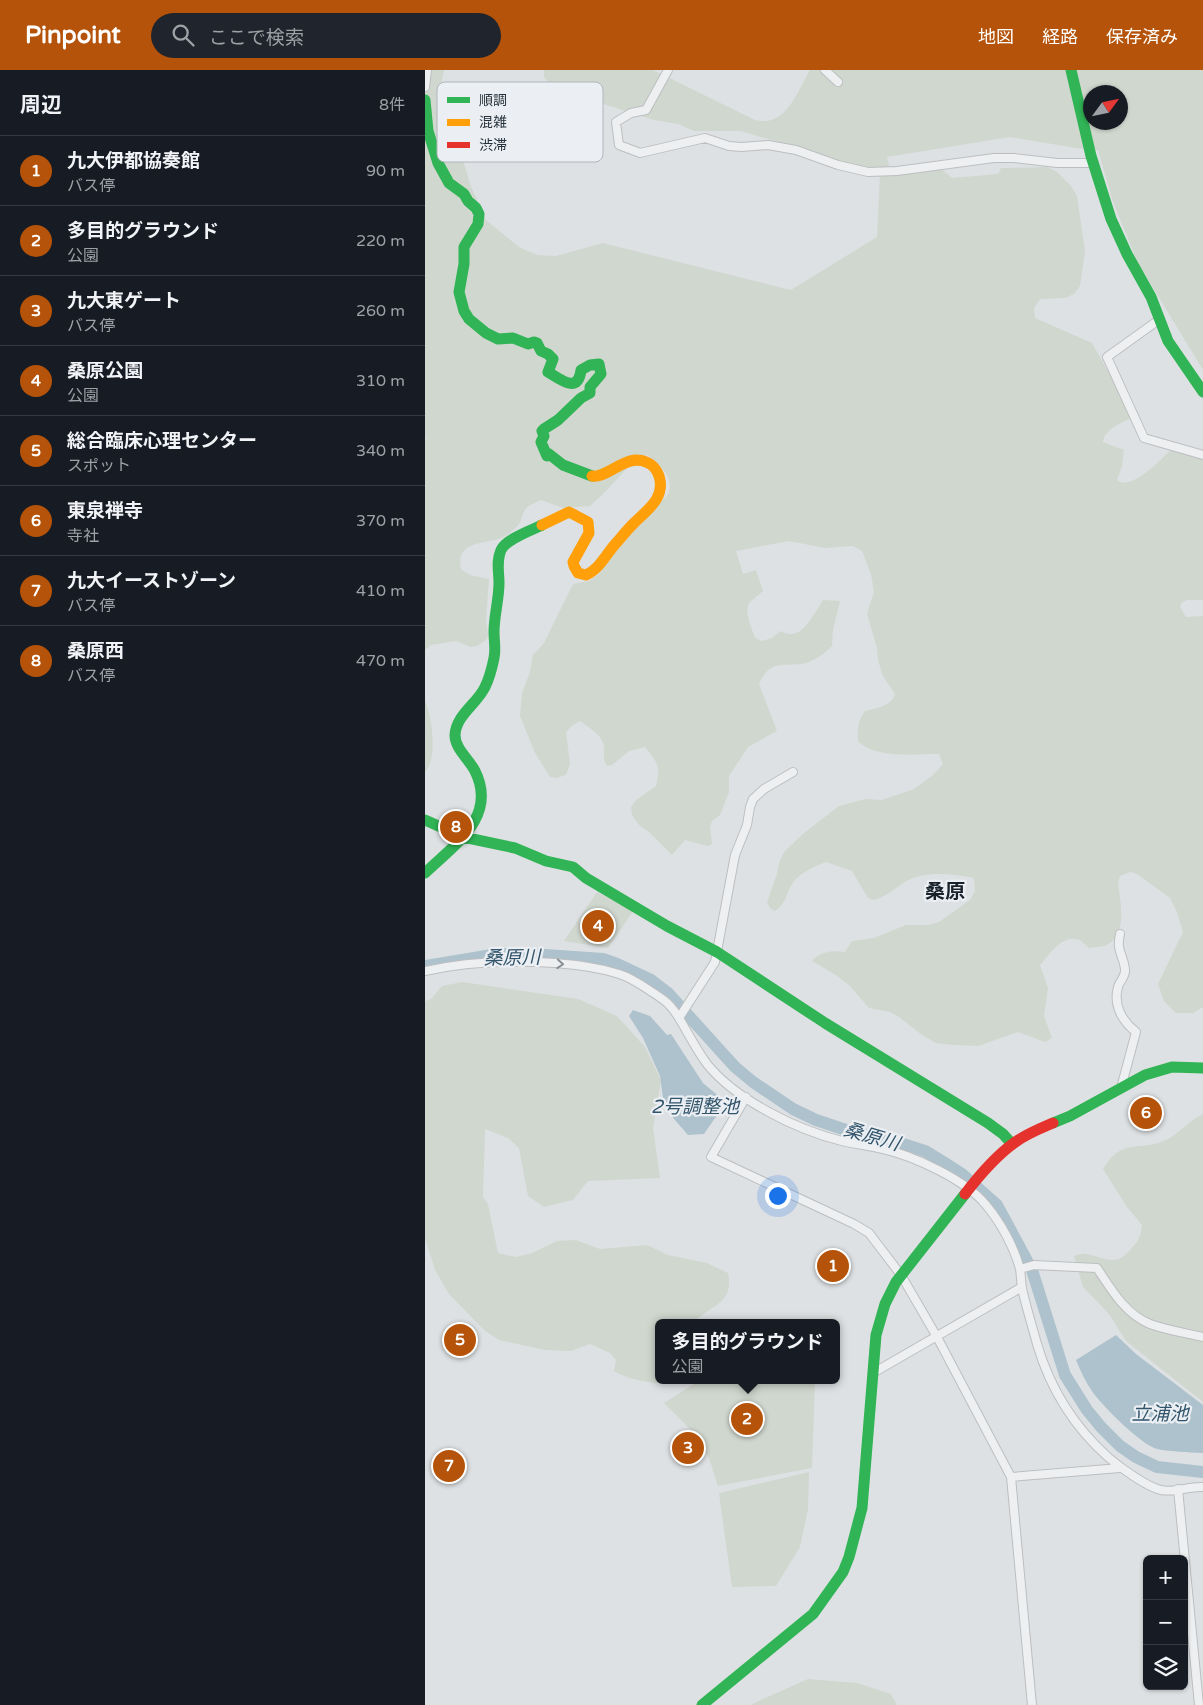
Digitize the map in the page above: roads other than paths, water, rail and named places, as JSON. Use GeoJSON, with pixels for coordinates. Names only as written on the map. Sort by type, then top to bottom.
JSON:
{"type":"FeatureCollection","features":[{"type":"Feature","properties":{"kind":"street"},"geometry":{"type":"LineString","coordinates":[[425,87],[427,70]]}},
{"type":"Feature","properties":{"kind":"street"},"geometry":{"type":"LineString","coordinates":[[668,70],[646,110],[631,113],[616,122],[619,145],[640,153],[705,138],[729,146],[768,145],[796,150],[838,165],[868,172],[897,171],[994,158],[1014,158],[1057,163],[1094,162]]}},
{"type":"Feature","properties":{"kind":"street"},"geometry":{"type":"LineString","coordinates":[[825,70],[838,82]]}},
{"type":"Feature","properties":{"kind":"street"},"geometry":{"type":"LineString","coordinates":[[1071,70],[1086,138],[1102,191],[1120,239],[1151,297],[1168,341],[1203,392]]}},
{"type":"Feature","properties":{"kind":"street"},"geometry":{"type":"LineString","coordinates":[[425,100],[428,130],[437,161]]}},
{"type":"Feature","properties":{"kind":"street"},"geometry":{"type":"LineString","coordinates":[[425,873],[463,837],[477,819],[482,805],[475,771],[456,742],[455,730],[485,688],[493,663],[499,583],[497,560],[502,548],[526,531],[569,512],[573,513],[588,522],[589,533],[579,549],[574,564],[577,572],[582,575],[588,575],[597,568],[636,520],[655,503],[660,487],[660,478],[655,468],[647,462],[636,458],[595,477],[563,466],[549,454],[547,456],[541,442],[544,436],[541,431],[561,418],[580,398],[590,393],[590,387],[601,374],[601,366],[599,364],[585,367],[581,370],[580,377],[575,383],[565,382],[548,372],[553,359],[541,351],[537,343],[527,344],[513,338],[499,340],[495,336],[477,328],[464,315],[458,290],[463,266],[462,255],[468,238],[477,227],[480,218],[478,210],[467,203],[464,194],[449,183],[437,162]]}},
{"type":"Feature","properties":{"kind":"street"},"geometry":{"type":"LineString","coordinates":[[1160,319],[1107,357],[1145,438],[1203,455]]}},
{"type":"Feature","properties":{"kind":"street"},"geometry":{"type":"LineString","coordinates":[[681,1016],[715,962],[735,855],[747,824],[753,799],[764,789],[793,772]]}},
{"type":"Feature","properties":{"kind":"street"},"geometry":{"type":"LineString","coordinates":[[425,820],[463,837],[515,848],[546,861],[573,867],[586,878],[659,921],[717,952],[825,1023],[988,1123],[1003,1134],[1012,1144]]}},
{"type":"Feature","properties":{"kind":"street"},"geometry":{"type":"LineString","coordinates":[[1119,934],[1118,945],[1125,967],[1125,975],[1118,986],[1119,1010],[1125,1023],[1136,1032],[1121,1088]]}},
{"type":"Feature","properties":{"kind":"street"},"geometry":{"type":"LineString","coordinates":[[425,971],[495,961],[524,961],[589,966],[621,974],[671,1004],[681,1016],[692,1040],[708,1064],[729,1085],[768,1112],[842,1141],[884,1149],[913,1158],[969,1189],[985,1204],[1001,1225],[1020,1269],[1022,1287],[1046,1372],[1055,1390],[1093,1444],[1121,1468],[1148,1485],[1162,1490],[1194,1486],[1203,1487]]}},
{"type":"Feature","properties":{"kind":"street"},"geometry":{"type":"LineString","coordinates":[[702,1705],[813,1614],[843,1572],[862,1508],[876,1335],[879,1316],[892,1286],[979,1176],[1012,1144],[1028,1134],[1070,1116],[1145,1075],[1172,1067],[1203,1068]]}},
{"type":"Feature","properties":{"kind":"street"},"geometry":{"type":"LineString","coordinates":[[746,1097],[711,1157],[863,1229],[874,1239],[901,1275],[937,1337],[1011,1477],[1032,1705]]}},
{"type":"Feature","properties":{"kind":"street"},"geometry":{"type":"LineString","coordinates":[[1020,1269],[1034,1264],[1097,1268],[1115,1297],[1132,1314],[1149,1324],[1203,1337]]}},
{"type":"Feature","properties":{"kind":"street"},"geometry":{"type":"LineString","coordinates":[[873,1373],[1022,1287]]}},
{"type":"Feature","properties":{"kind":"street"},"geometry":{"type":"LineString","coordinates":[[1011,1477],[1121,1468]]}},
{"type":"Feature","properties":{"kind":"street"},"geometry":{"type":"LineString","coordinates":[[1179,1489],[1199,1705]]}},
{"type":"Feature","properties":{"kind":"water","name":"2号調整池"},"geometry":{"type":"Polygon","coordinates":[[[633,1010],[650,1016],[667,1035],[671,1034],[703,1083],[721,1098],[722,1108],[704,1134],[688,1135],[674,1119],[663,1098],[660,1076],[643,1038],[629,1016],[633,1010]]]}},
{"type":"Feature","properties":{"kind":"water","name":"立浦池"},"geometry":{"type":"Polygon","coordinates":[[[1116,1335],[1136,1354],[1203,1405],[1203,1453],[1163,1450],[1150,1446],[1123,1425],[1094,1394],[1076,1360],[1116,1335]]]}},
{"type":"Feature","properties":{"kind":"waterway","name":"桑原川"},"geometry":{"type":"LineString","coordinates":[[425,966],[498,954],[531,954],[603,959],[617,964],[651,980],[668,993],[735,1067],[753,1082],[793,1109],[816,1120],[846,1130],[925,1151],[962,1174],[997,1205],[1032,1270],[1065,1375],[1087,1410],[1120,1446],[1136,1457],[1157,1467],[1203,1472]]}},
{"type":"Feature","properties":{"kind":"place","name":"桑原西"},"geometry":{"type":"Point","coordinates":[456,827]}},
{"type":"Feature","properties":{"kind":"place","name":"桑原公園"},"geometry":{"type":"Point","coordinates":[598,926]}},
{"type":"Feature","properties":{"kind":"place","name":"東泉禅寺"},"geometry":{"type":"Point","coordinates":[1146,1113]}},
{"type":"Feature","properties":{"kind":"place","name":"九大伊都協奏館"},"geometry":{"type":"Point","coordinates":[833,1266]}},
{"type":"Feature","properties":{"kind":"place","name":"総合臨床心理センター"},"geometry":{"type":"Point","coordinates":[460,1340]}},
{"type":"Feature","properties":{"kind":"place","name":"多目的グラウンド"},"geometry":{"type":"Point","coordinates":[747,1419]}},
{"type":"Feature","properties":{"kind":"place","name":"九大東ゲート"},"geometry":{"type":"Point","coordinates":[688,1448]}},
{"type":"Feature","properties":{"kind":"place","name":"九大イーストゾーン"},"geometry":{"type":"Point","coordinates":[449,1466]}},
{"type":"Feature","properties":{"kind":"district","name":"桑原"},"geometry":{"type":"Point","coordinates":[945,891]}}]}
